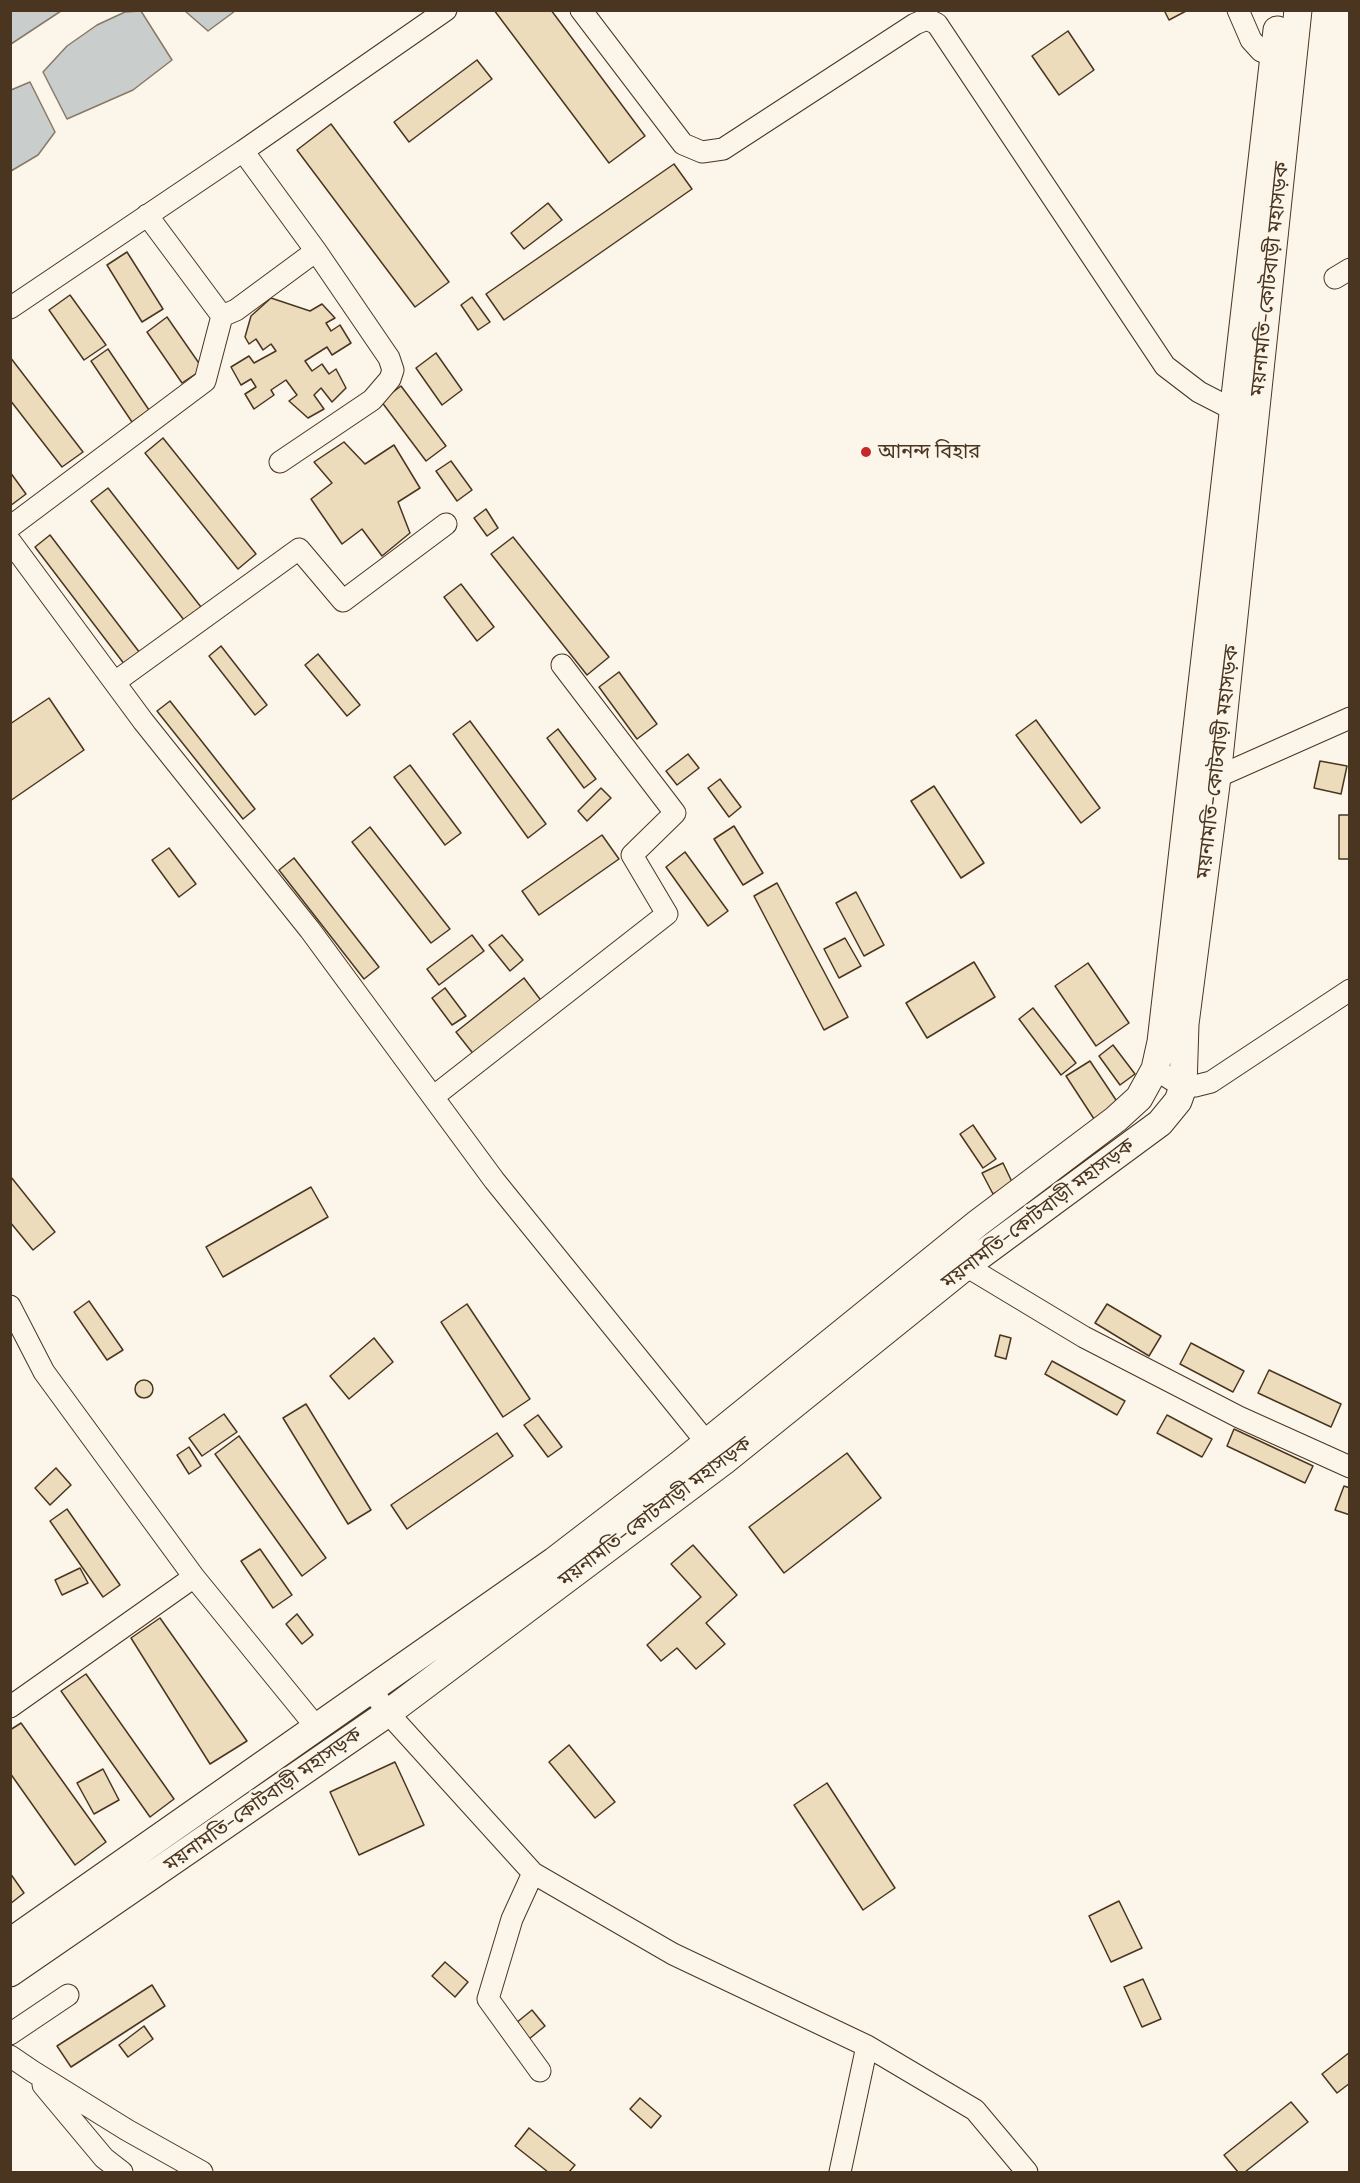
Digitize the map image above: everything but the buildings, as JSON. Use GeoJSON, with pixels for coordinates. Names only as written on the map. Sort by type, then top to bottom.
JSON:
{"type":"FeatureCollection","features":[{"type":"Feature","properties":{"kind":"main road","name":"ময়নামতি–কোটবাড়ী মহাসড়ক"},"geometry":{"type":"LineString","coordinates":[[10,1973],[388,1713],[724,1461],[966,1266],[1160,1123],[1178,1101],[1182,1087],[1205,773],[1283,61],[1280,10]]}},
{"type":"Feature","properties":{"kind":"main road","name":"ময়নামতি–কোটবাড়ী মহাসড়ক"},"geometry":{"type":"LineString","coordinates":[[1283,61],[1298,10]]}},
{"type":"Feature","properties":{"kind":"main road","name":"ময়নামতি–কোটবাড়ী মহাসড়ক"},"geometry":{"type":"LineString","coordinates":[[10,1942],[554,1561],[707,1443],[978,1223],[1116,1119],[1139,1098],[1155,1070],[1161,1042],[1205,773]]}},
{"type":"Feature","properties":{"kind":"street"},"geometry":{"type":"LineString","coordinates":[[10,308],[243,151],[446,10]]}},
{"type":"Feature","properties":{"kind":"street"},"geometry":{"type":"LineString","coordinates":[[581,10],[683,144],[702,152],[723,149],[915,24],[927,19],[937,24],[1165,366],[1199,392],[1245,411]]}},
{"type":"Feature","properties":{"kind":"street"},"geometry":{"type":"LineString","coordinates":[[1238,10],[1251,40],[1261,51],[1283,61]]}},
{"type":"Feature","properties":{"kind":"street"},"geometry":{"type":"LineString","coordinates":[[243,151],[316,251],[389,358],[393,370],[390,379],[372,400],[280,462]]}},
{"type":"Feature","properties":{"kind":"street"},"geometry":{"type":"LineString","coordinates":[[147,215],[222,316]]}},
{"type":"Feature","properties":{"kind":"street"},"geometry":{"type":"LineString","coordinates":[[222,316],[236,310],[316,251]]}},
{"type":"Feature","properties":{"kind":"street"},"geometry":{"type":"LineString","coordinates":[[10,527],[205,381],[222,316]]}},
{"type":"Feature","properties":{"kind":"street"},"geometry":{"type":"LineString","coordinates":[[115,682],[299,549],[343,601],[446,524]]}},
{"type":"Feature","properties":{"kind":"street"},"geometry":{"type":"LineString","coordinates":[[10,541],[115,682],[310,930],[494,1180],[707,1443]]}},
{"type":"Feature","properties":{"kind":"street"},"geometry":{"type":"LineString","coordinates":[[432,1097],[667,914],[632,855],[675,813],[562,665]]}},
{"type":"Feature","properties":{"kind":"street"},"geometry":{"type":"LineString","coordinates":[[1205,773],[1350,718]]}},
{"type":"Feature","properties":{"kind":"street"},"geometry":{"type":"LineString","coordinates":[[1155,1070],[1182,1087],[1211,1082],[1350,990]]}},
{"type":"Feature","properties":{"kind":"street"},"geometry":{"type":"LineString","coordinates":[[966,1266],[1084,1337],[1239,1418],[1350,1467]]}},
{"type":"Feature","properties":{"kind":"street"},"geometry":{"type":"LineString","coordinates":[[10,1306],[44,1372],[194,1576],[317,1728]]}},
{"type":"Feature","properties":{"kind":"street"},"geometry":{"type":"LineString","coordinates":[[10,1707],[194,1576]]}},
{"type":"Feature","properties":{"kind":"street"},"geometry":{"type":"LineString","coordinates":[[371,1689],[388,1713],[532,1872],[673,1954],[867,2046],[975,2110],[1027,2172]]}},
{"type":"Feature","properties":{"kind":"street"},"geometry":{"type":"LineString","coordinates":[[532,1872],[512,1919],[488,1999],[540,2071]]}},
{"type":"Feature","properties":{"kind":"street"},"geometry":{"type":"LineString","coordinates":[[10,2034],[68,1995]]}},
{"type":"Feature","properties":{"kind":"street"},"geometry":{"type":"LineString","coordinates":[[840,2172],[867,2046]]}},
{"type":"Feature","properties":{"kind":"street"},"geometry":{"type":"LineString","coordinates":[[10,2056],[202,2172]]}},
{"type":"Feature","properties":{"kind":"street"},"geometry":{"type":"LineString","coordinates":[[32,2071],[104,2158],[122,2172]]}},
{"type":"Feature","properties":{"kind":"shaded area"},"geometry":{"type":"Polygon","coordinates":[[[11,10],[61,10],[61,11],[11,44],[11,10]]]}},
{"type":"Feature","properties":{"kind":"shaded area"},"geometry":{"type":"Polygon","coordinates":[[[141,11],[172,60],[133,90],[67,119],[43,72],[67,46],[97,25],[125,12],[141,11]]]}},
{"type":"Feature","properties":{"kind":"shaded area"},"geometry":{"type":"Polygon","coordinates":[[[185,11],[235,11],[208,31],[185,11]]]}},
{"type":"Feature","properties":{"kind":"shaded area"},"geometry":{"type":"Polygon","coordinates":[[[30,82],[55,132],[38,155],[11,171],[11,90],[30,82]]]}},
{"type":"Feature","properties":{"kind":"place","name":"আনন্দ বিহার"},"geometry":{"type":"Point","coordinates":[866,452]}}]}
